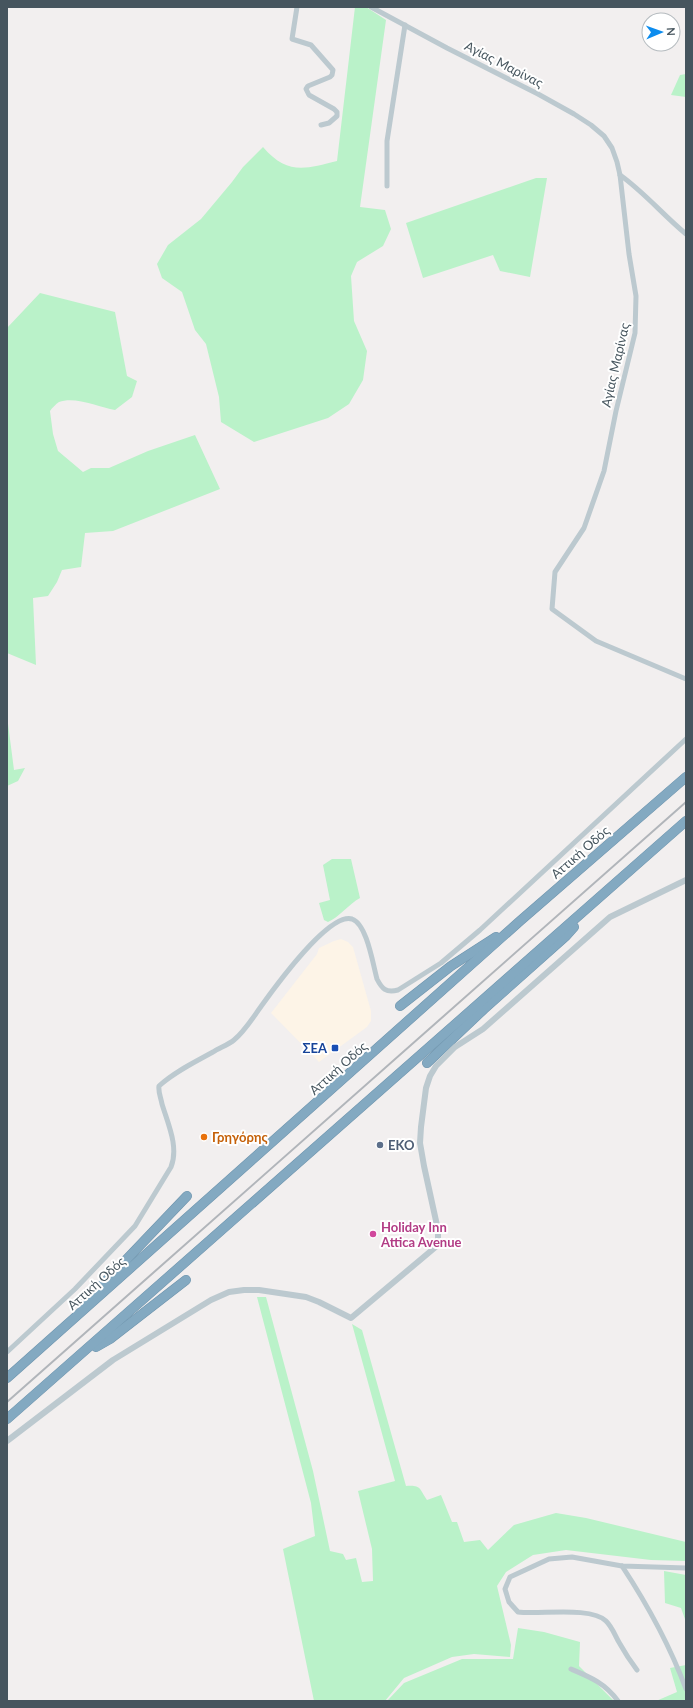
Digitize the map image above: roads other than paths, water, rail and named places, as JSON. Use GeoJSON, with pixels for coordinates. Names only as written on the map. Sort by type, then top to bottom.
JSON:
{"type":"FeatureCollection","features":[{"type":"Feature","properties":{"kind":"highway","name":"Αττική Οδός"},"geometry":{"type":"LineString","coordinates":[[7,1378],[520,921],[686,777]]}},
{"type":"Feature","properties":{"kind":"highway"},"geometry":{"type":"LineString","coordinates":[[7,1419],[686,821]]}},
{"type":"Feature","properties":{"kind":"highway"},"geometry":{"type":"LineString","coordinates":[[427,1063],[484,1009],[566,936],[602,896]]}},
{"type":"Feature","properties":{"kind":"highway"},"geometry":{"type":"LineString","coordinates":[[400,1006],[451,966],[520,921]]}},
{"type":"Feature","properties":{"kind":"highway"},"geometry":{"type":"LineString","coordinates":[[63,1329],[93,1294],[187,1196]]}},
{"type":"Feature","properties":{"kind":"highway"},"geometry":{"type":"LineString","coordinates":[[82,1354],[110,1339],[186,1280]]}},
{"type":"Feature","properties":{"kind":"street"},"geometry":{"type":"LineString","coordinates":[[297,7],[292,39],[311,45],[332,70],[332,75],[330,77],[308,86],[306,89],[306,92],[309,95],[337,112],[337,116],[329,123],[321,124]]}},
{"type":"Feature","properties":{"kind":"street","name":"Αγίας Μαρίνας"},"geometry":{"type":"LineString","coordinates":[[372,7],[405,26],[538,94],[591,125],[604,136],[612,148],[620,175],[629,254],[636,296],[635,333],[616,411],[604,471],[584,528],[555,572],[552,609],[596,640],[686,680]]}},
{"type":"Feature","properties":{"kind":"street"},"geometry":{"type":"LineString","coordinates":[[387,186],[387,141],[405,26]]}},
{"type":"Feature","properties":{"kind":"street"},"geometry":{"type":"LineString","coordinates":[[620,175],[686,234]]}},
{"type":"Feature","properties":{"kind":"street"},"geometry":{"type":"LineString","coordinates":[[7,1352],[75,1290],[135,1226],[172,1167],[175,1157],[175,1147],[160,1097],[159,1086],[198,1060],[234,1040],[245,1028],[299,956],[337,922],[345,918],[351,919],[359,924],[364,933],[380,986],[384,990],[391,992],[398,990],[441,963],[480,930],[686,739]]}},
{"type":"Feature","properties":{"kind":"street"},"geometry":{"type":"LineString","coordinates":[[7,1441],[113,1360],[187,1314],[228,1292],[259,1290],[306,1297],[351,1318],[438,1245],[438,1230],[420,1143],[426,1088],[430,1076],[436,1066],[451,1050],[483,1029],[610,917],[686,880]]}},
{"type":"Feature","properties":{"kind":"street"},"geometry":{"type":"LineString","coordinates":[[637,1670],[619,1643],[614,1630],[604,1619],[560,1611],[528,1613],[518,1612],[510,1602],[505,1589],[510,1577],[549,1559],[572,1557],[622,1566],[686,1568]]}},
{"type":"Feature","properties":{"kind":"street"},"geometry":{"type":"LineString","coordinates":[[622,1566],[637,1588],[669,1648],[686,1689]]}},
{"type":"Feature","properties":{"kind":"street"},"geometry":{"type":"LineString","coordinates":[[571,1669],[591,1677],[606,1687],[618,1701]]}},
{"type":"Feature","properties":{"kind":"railway"},"geometry":{"type":"LineString","coordinates":[[7,1402],[686,802]]}},
{"type":"Feature","properties":{"kind":"place","name":"ΣΕΑ"},"geometry":{"type":"Point","coordinates":[335,1048]}},
{"type":"Feature","properties":{"kind":"place","name":"Γρηγόρης"},"geometry":{"type":"Point","coordinates":[204,1137]}},
{"type":"Feature","properties":{"kind":"place","name":"EKO"},"geometry":{"type":"Point","coordinates":[380,1145]}},
{"type":"Feature","properties":{"kind":"place","name":"Holiday Inn Attica Avenue"},"geometry":{"type":"Point","coordinates":[373,1234]}}]}
